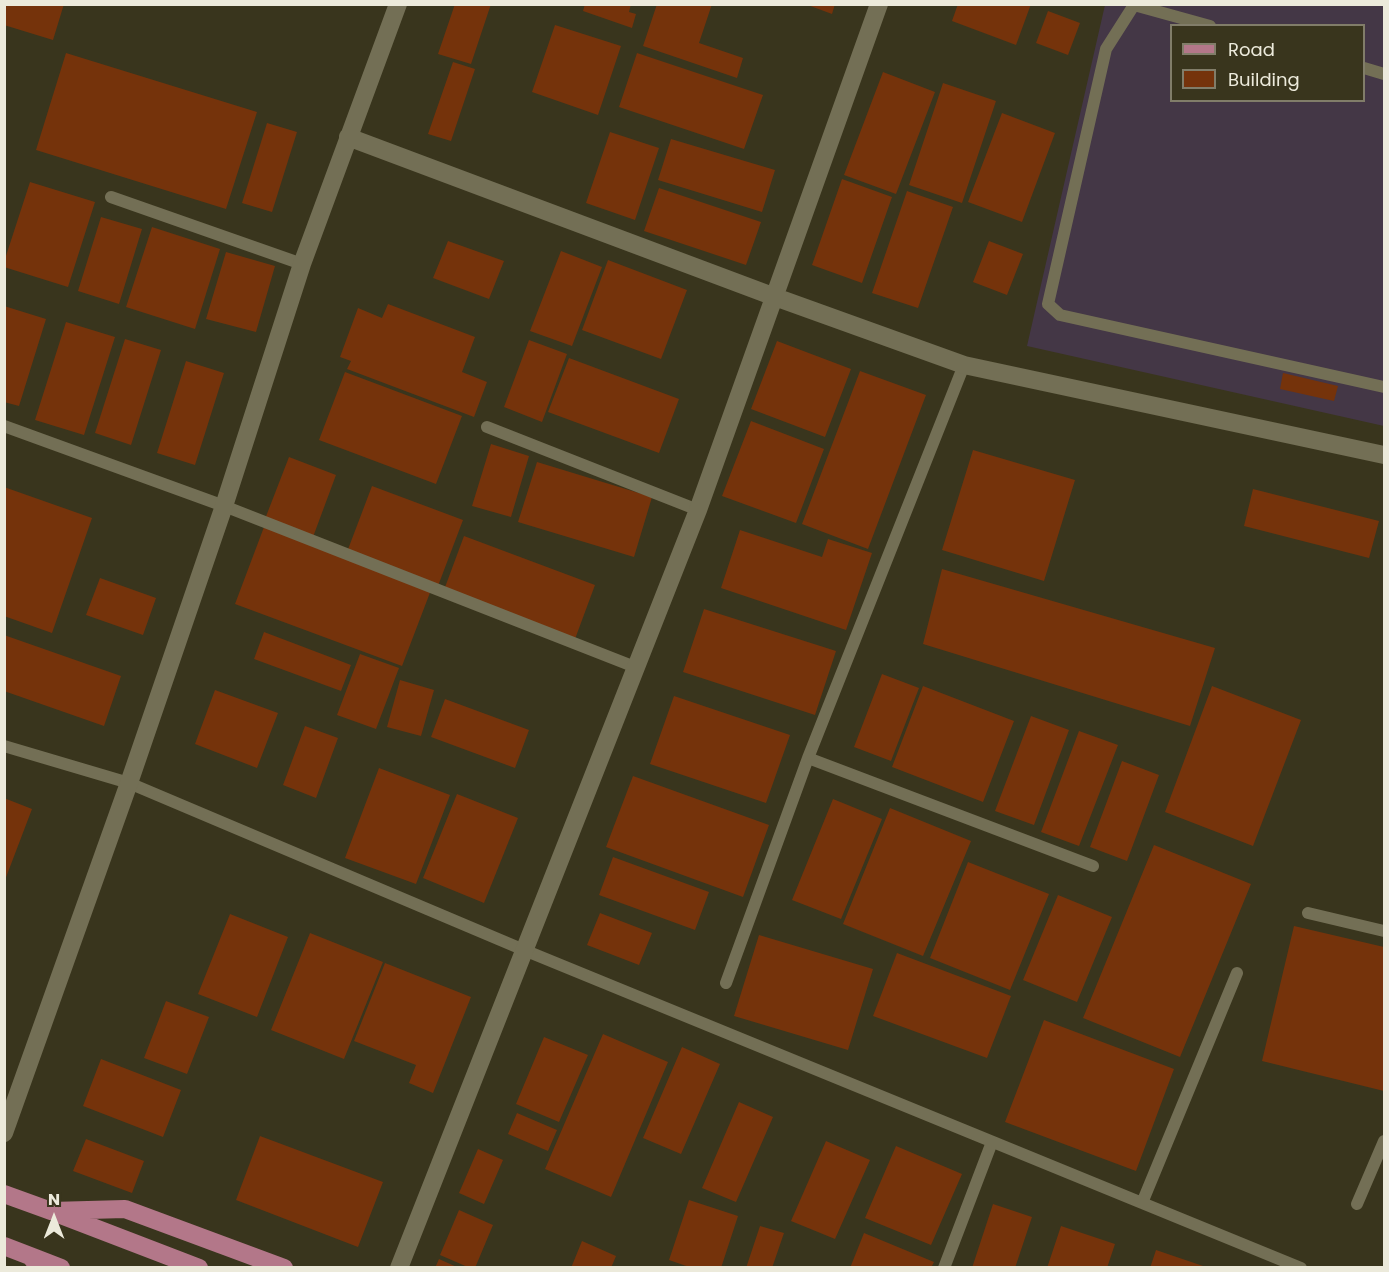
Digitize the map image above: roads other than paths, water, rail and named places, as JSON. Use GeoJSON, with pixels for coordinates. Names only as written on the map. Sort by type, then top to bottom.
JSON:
{"type":"FeatureCollection","features":[{"type":"Feature","properties":{"kind":"main road"},"geometry":{"type":"LineString","coordinates":[[4,1194],[200,1268]]}},
{"type":"Feature","properties":{"kind":"main road"},"geometry":{"type":"LineString","coordinates":[[51,1211],[125,1209],[284,1268]]}},
{"type":"Feature","properties":{"kind":"main road"},"geometry":{"type":"LineString","coordinates":[[4,1246],[35,1262],[61,1268]]}},
{"type":"Feature","properties":{"kind":"street"},"geometry":{"type":"LineString","coordinates":[[4,1134],[129,783],[224,506],[302,264],[398,4]]}},
{"type":"Feature","properties":{"kind":"street"},"geometry":{"type":"LineString","coordinates":[[399,1268],[698,510],[879,4]]}},
{"type":"Feature","properties":{"kind":"street"},"geometry":{"type":"LineString","coordinates":[[348,137],[775,297],[964,365],[1384,455]]}},
{"type":"Feature","properties":{"kind":"lane"},"geometry":{"type":"LineString","coordinates":[[1203,24],[1134,4],[1106,48],[1048,304],[1060,315],[1384,387]]}},
{"type":"Feature","properties":{"kind":"lane"},"geometry":{"type":"LineString","coordinates":[[1365,68],[1384,74]]}},
{"type":"Feature","properties":{"kind":"lane"},"geometry":{"type":"LineString","coordinates":[[111,197],[302,264]]}},
{"type":"Feature","properties":{"kind":"lane"},"geometry":{"type":"LineString","coordinates":[[726,983],[808,758],[964,365]]}},
{"type":"Feature","properties":{"kind":"lane"},"geometry":{"type":"LineString","coordinates":[[4,426],[224,506],[635,667]]}},
{"type":"Feature","properties":{"kind":"lane"},"geometry":{"type":"LineString","coordinates":[[487,427],[698,510]]}},
{"type":"Feature","properties":{"kind":"lane"},"geometry":{"type":"LineString","coordinates":[[4,746],[129,783],[524,950],[1301,1268]]}},
{"type":"Feature","properties":{"kind":"lane"},"geometry":{"type":"LineString","coordinates":[[808,758],[1093,866]]}},
{"type":"Feature","properties":{"kind":"lane"},"geometry":{"type":"LineString","coordinates":[[1308,912],[1384,931]]}},
{"type":"Feature","properties":{"kind":"lane"},"geometry":{"type":"LineString","coordinates":[[1142,1203],[1238,973]]}},
{"type":"Feature","properties":{"kind":"lane"},"geometry":{"type":"LineString","coordinates":[[1357,1204],[1384,1141]]}},
{"type":"Feature","properties":{"kind":"lane"},"geometry":{"type":"LineString","coordinates":[[944,1268],[992,1142]]}}]}
